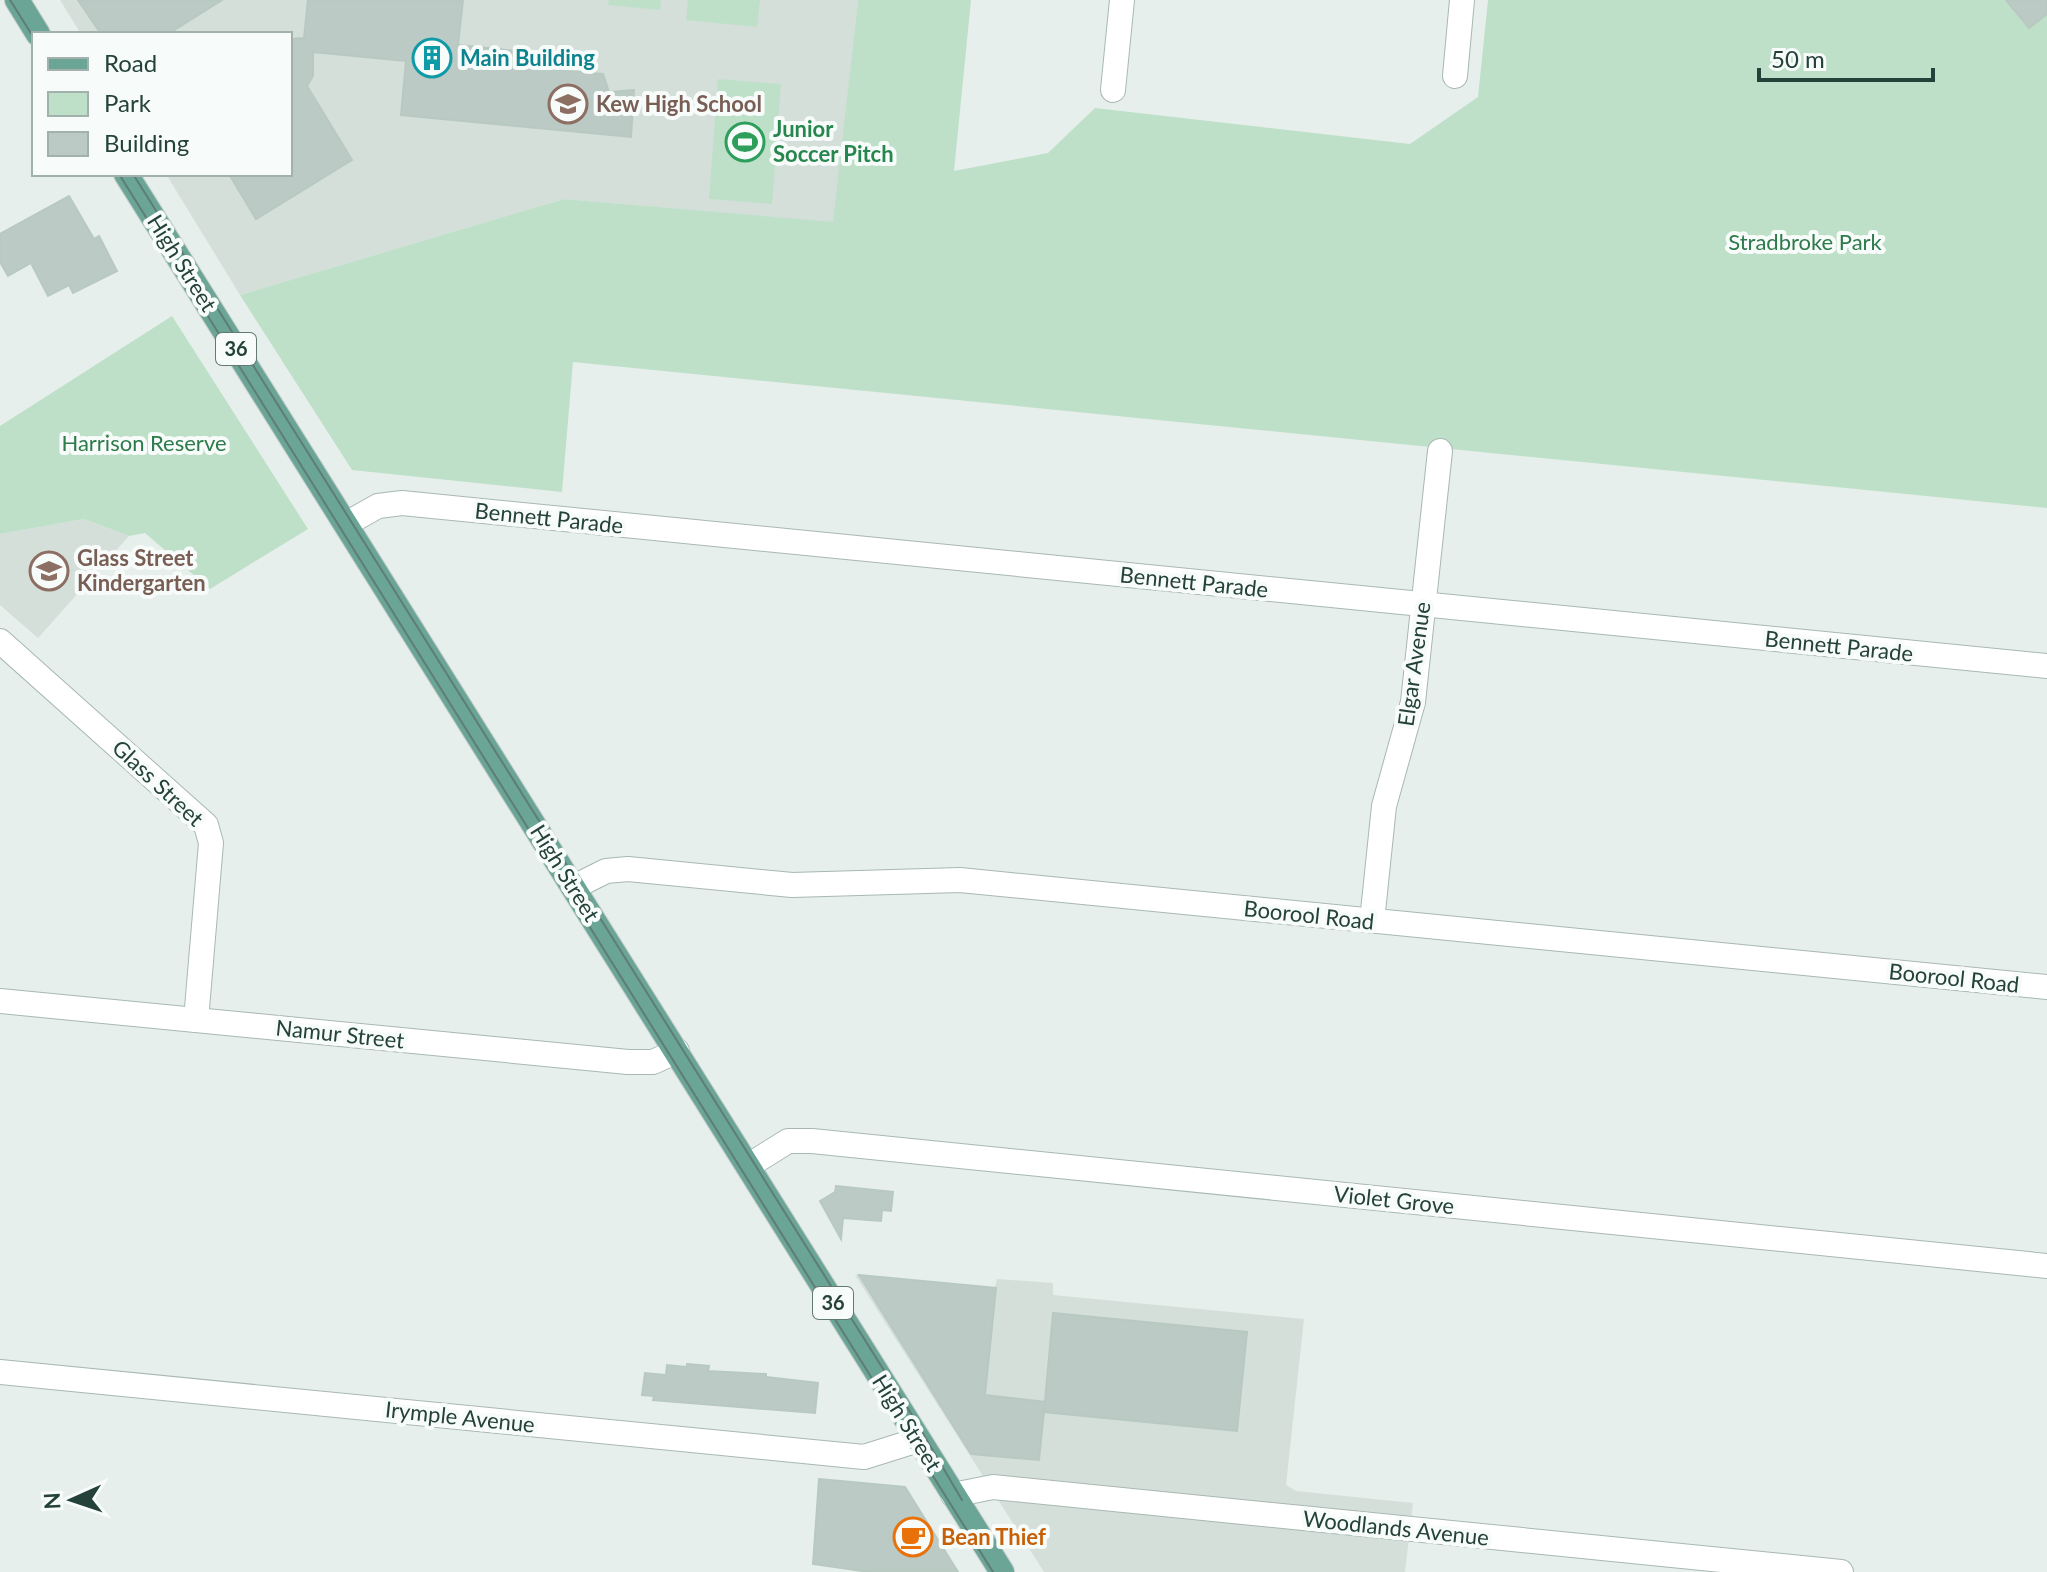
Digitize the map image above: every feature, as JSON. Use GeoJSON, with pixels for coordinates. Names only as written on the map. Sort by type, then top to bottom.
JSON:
{"type":"FeatureCollection","features":[{"type":"Feature","properties":{"kind":"main road"},"geometry":{"type":"LineString","coordinates":[[17,0],[37,32]]}},
{"type":"Feature","properties":{"kind":"main road","name":"High Street"},"geometry":{"type":"LineString","coordinates":[[127,176],[1002,1572]]}},
{"type":"Feature","properties":{"kind":"street"},"geometry":{"type":"LineString","coordinates":[[1113,90],[1122,0]]}},
{"type":"Feature","properties":{"kind":"street"},"geometry":{"type":"LineString","coordinates":[[1455,76],[1462,0]]}},
{"type":"Feature","properties":{"kind":"street","name":"Elgar Avenue"},"geometry":{"type":"LineString","coordinates":[[1372,921],[1384,806],[1413,702],[1440,451]]}},
{"type":"Feature","properties":{"kind":"street","name":"Bennett Parade"},"geometry":{"type":"LineString","coordinates":[[346,524],[378,506],[402,503],[2047,666]]}},
{"type":"Feature","properties":{"kind":"street","name":"Glass Street"},"geometry":{"type":"LineString","coordinates":[[0,641],[206,825],[211,843],[196,1020]]}},
{"type":"Feature","properties":{"kind":"street","name":"Boorool Road"},"geometry":{"type":"LineString","coordinates":[[574,887],[606,871],[628,869],[792,885],[960,880],[2047,987]]}},
{"type":"Feature","properties":{"kind":"street","name":"Namur Street"},"geometry":{"type":"LineString","coordinates":[[0,1001],[628,1062],[653,1062],[677,1051]]}},
{"type":"Feature","properties":{"kind":"street","name":"Violet Grove"},"geometry":{"type":"LineString","coordinates":[[748,1166],[788,1141],[812,1141],[2047,1266]]}},
{"type":"Feature","properties":{"kind":"street","name":"Irymple Avenue"},"geometry":{"type":"LineString","coordinates":[[0,1372],[864,1457],[918,1440]]}},
{"type":"Feature","properties":{"kind":"street","name":"Woodlands Avenue"},"geometry":{"type":"LineString","coordinates":[[953,1495],[993,1487],[1841,1572]]}},
{"type":"Feature","properties":{"kind":"shaded area","name":"Kew High School"},"geometry":{"type":"Polygon","coordinates":[[[60,0],[858,0],[834,223],[564,199],[240,295],[167,176],[292,176],[292,32],[80,32],[60,0]]]}},
{"type":"Feature","properties":{"kind":"shaded area","name":"Glass Street Kindergarten"},"geometry":{"type":"Polygon","coordinates":[[[84,519],[129,536],[38,638],[0,605],[0,534],[84,519]]]}},
{"type":"Feature","properties":{"kind":"shaded area"},"geometry":{"type":"Polygon","coordinates":[[[855,1275],[995,1288],[997,1279],[1053,1283],[1053,1295],[1304,1319],[1286,1485],[1296,1491],[1413,1503],[1405,1572],[1044,1572],[855,1275]]]}},
{"type":"Feature","properties":{"kind":"green space"},"geometry":{"type":"Polygon","coordinates":[[[609,0],[661,0],[660,10],[608,5],[609,0]]]}},
{"type":"Feature","properties":{"kind":"green space"},"geometry":{"type":"Polygon","coordinates":[[[688,0],[760,0],[757,27],[686,20],[688,0]]]}},
{"type":"Feature","properties":{"kind":"green space","name":"Stradbroke Park"},"geometry":{"type":"Polygon","coordinates":[[[858,0],[971,0],[954,171],[1048,153],[1095,108],[1410,144],[1478,97],[1488,0],[2047,0],[2047,508],[573,362],[562,492],[352,470],[240,295],[564,199],[833,222],[858,0]]]}},
{"type":"Feature","properties":{"kind":"green space","name":"Junior Soccer Pitch"},"geometry":{"type":"Polygon","coordinates":[[[718,79],[781,84],[772,204],[709,199],[718,79]]]}},
{"type":"Feature","properties":{"kind":"green space","name":"Harrison Reserve"},"geometry":{"type":"Polygon","coordinates":[[[172,316],[308,529],[210,589],[145,533],[129,536],[84,519],[0,534],[0,426],[172,316]]]}},
{"type":"Feature","properties":{"kind":"building"},"geometry":{"type":"Polygon","coordinates":[[[78,0],[222,0],[171,32],[100,32],[78,0]]]}},
{"type":"Feature","properties":{"kind":"building"},"geometry":{"type":"Polygon","coordinates":[[[308,0],[463,0],[458,45],[568,56],[566,71],[603,74],[609,92],[634,90],[631,137],[401,115],[406,61],[313,52],[313,76],[307,86],[352,160],[256,219],[230,176],[292,176],[292,39],[304,38],[308,0]]]}},
{"type":"Feature","properties":{"kind":"building"},"geometry":{"type":"Polygon","coordinates":[[[2006,0],[2047,0],[2047,14],[2029,28],[2006,0]]]}},
{"type":"Feature","properties":{"kind":"building"},"geometry":{"type":"Polygon","coordinates":[[[69,196],[94,239],[99,236],[117,271],[73,293],[69,285],[48,296],[31,263],[8,276],[0,262],[0,234],[69,196]]]}},
{"type":"Feature","properties":{"kind":"building"},"geometry":{"type":"Polygon","coordinates":[[[836,1186],[893,1192],[891,1211],[882,1210],[881,1221],[843,1218],[841,1239],[820,1201],[835,1192],[836,1186]]]}},
{"type":"Feature","properties":{"kind":"building"},"geometry":{"type":"Polygon","coordinates":[[[859,1275],[996,1288],[985,1395],[1045,1402],[1039,1460],[971,1454],[859,1275]]]}},
{"type":"Feature","properties":{"kind":"building"},"geometry":{"type":"Polygon","coordinates":[[[1053,1313],[1247,1332],[1237,1431],[1044,1412],[1053,1313]]]}},
{"type":"Feature","properties":{"kind":"building"},"geometry":{"type":"Polygon","coordinates":[[[687,1364],[709,1366],[708,1371],[766,1374],[766,1377],[818,1383],[815,1413],[653,1400],[654,1396],[642,1395],[645,1373],[666,1375],[667,1365],[687,1367],[687,1364]]]}},
{"type":"Feature","properties":{"kind":"building"},"geometry":{"type":"Polygon","coordinates":[[[819,1479],[905,1487],[958,1572],[869,1572],[813,1564],[819,1479]]]}},
{"type":"Feature","properties":{"kind":"tram line"},"geometry":{"type":"LineString","coordinates":[[10,0],[32,35]]}},
{"type":"Feature","properties":{"kind":"tram line"},"geometry":{"type":"LineString","coordinates":[[120,176],[993,1572]]}},
{"type":"Feature","properties":{"kind":"tram line"},"geometry":{"type":"LineString","coordinates":[[134,176],[912,1415],[962,1500]]}},
{"type":"Feature","properties":{"kind":"place","name":"Main Building"},"geometry":{"type":"Point","coordinates":[432,58]}},
{"type":"Feature","properties":{"kind":"place","name":"Kew High School"},"geometry":{"type":"Point","coordinates":[568,104]}},
{"type":"Feature","properties":{"kind":"place","name":"Junior Soccer Pitch"},"geometry":{"type":"Point","coordinates":[745,142]}},
{"type":"Feature","properties":{"kind":"place","name":"Glass Street Kindergarten"},"geometry":{"type":"Point","coordinates":[49,571]}},
{"type":"Feature","properties":{"kind":"place","name":"Bean Thief"},"geometry":{"type":"Point","coordinates":[913,1537]}}]}
